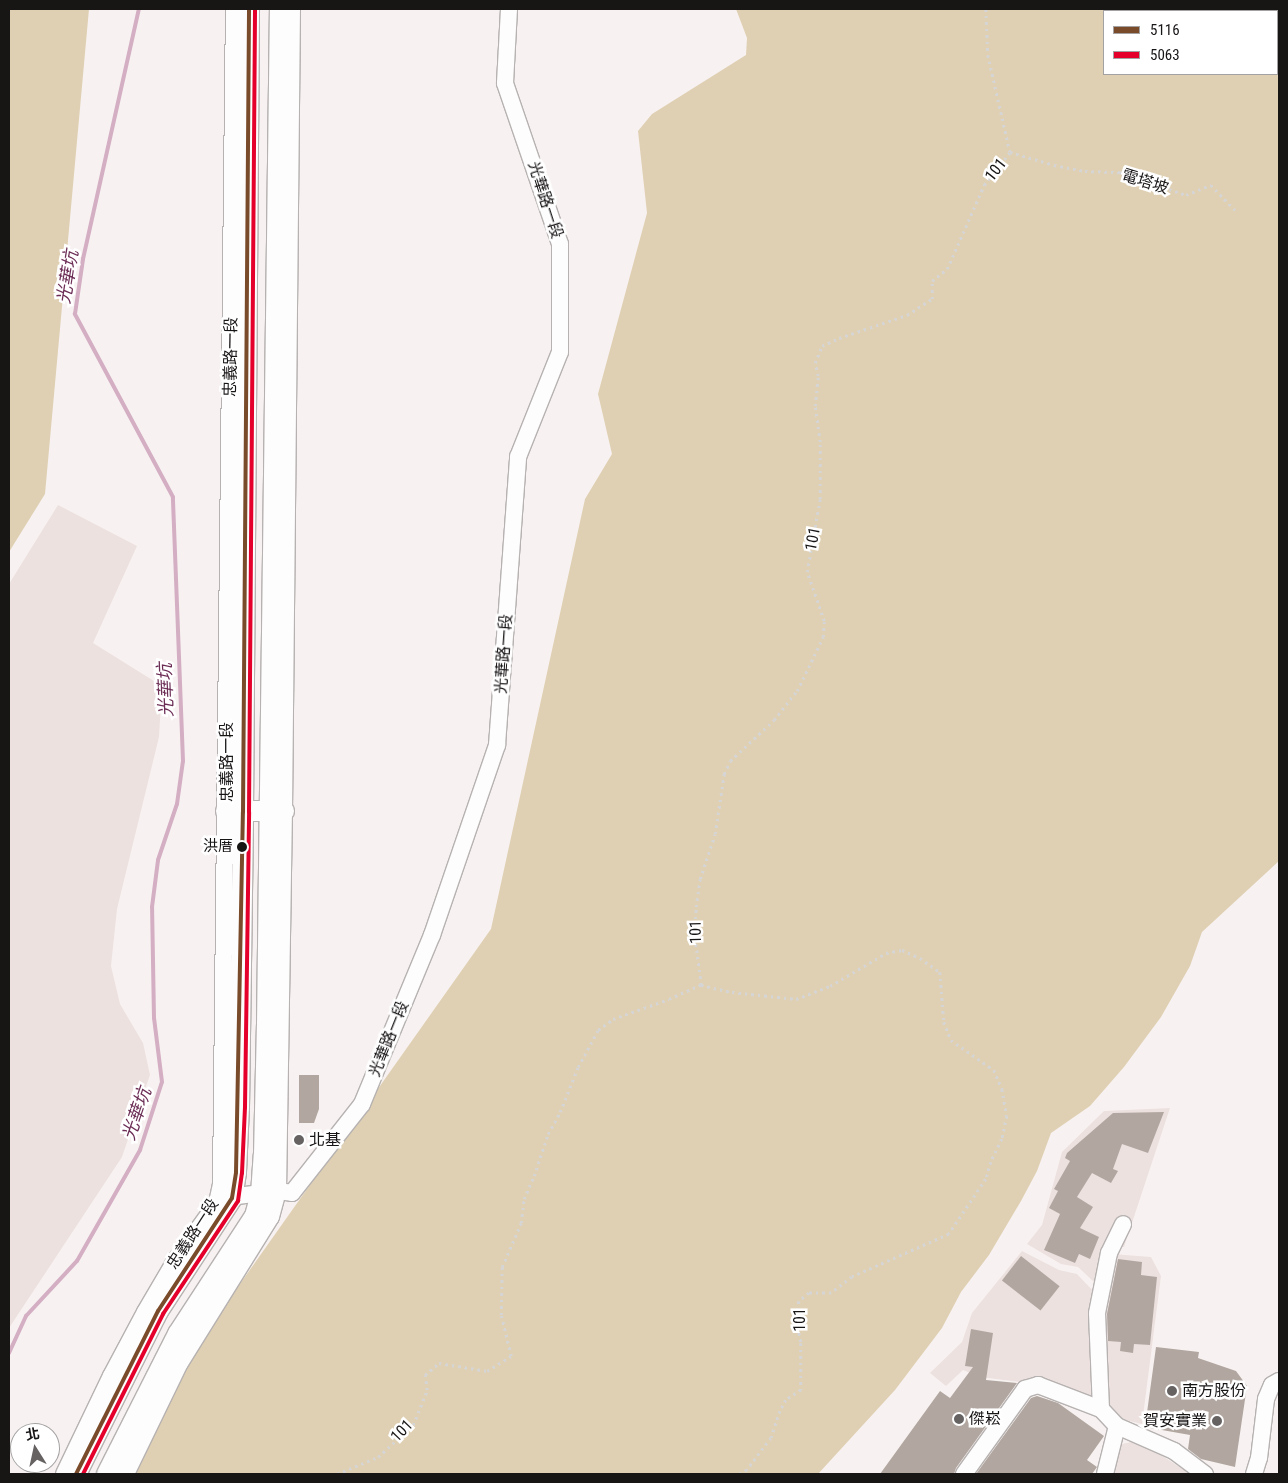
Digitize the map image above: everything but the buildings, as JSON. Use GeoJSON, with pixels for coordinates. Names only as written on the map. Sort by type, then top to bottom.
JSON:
{"type":"FeatureCollection","features":[{"type":"Feature","properties":{"kind":"main road","name":"忠義路一段"},"geometry":{"type":"LineString","coordinates":[[76,1474],[158,1311],[225,1198],[238,1146],[235,812],[241,131],[249,9]]}},
{"type":"Feature","properties":{"kind":"main road"},"geometry":{"type":"LineString","coordinates":[[107,1474],[178,1334],[221,1271],[269,1193],[264,1146],[277,811],[285,131],[280,9]]}},
{"type":"Feature","properties":{"kind":"main road"},"geometry":{"type":"LineString","coordinates":[[241,131],[285,131]]}},
{"type":"Feature","properties":{"kind":"main road"},"geometry":{"type":"LineString","coordinates":[[235,812],[277,811]]}},
{"type":"Feature","properties":{"kind":"street","name":"忠義路一段"},"geometry":{"type":"LineString","coordinates":[[234,9],[241,131]]}},
{"type":"Feature","properties":{"kind":"street"},"geometry":{"type":"LineString","coordinates":[[285,131],[292,9]]}},
{"type":"Feature","properties":{"kind":"street","name":"光華路一段"},"geometry":{"type":"LineString","coordinates":[[225,1198],[269,1193],[292,1193],[362,1104],[432,935],[497,745],[518,457],[560,352],[560,244],[506,82],[509,9]]}},
{"type":"Feature","properties":{"kind":"street"},"geometry":{"type":"LineString","coordinates":[[126,1474],[180,1363],[271,1217],[269,1193]]}},
{"type":"Feature","properties":{"kind":"street","name":"忠義路一段"},"geometry":{"type":"LineString","coordinates":[[64,1474],[111,1376],[175,1261],[214,1207],[225,1198]]}},
{"type":"Feature","properties":{"kind":"street"},"geometry":{"type":"LineString","coordinates":[[1101,1410],[1097,1313],[1109,1253],[1123,1224]]}},
{"type":"Feature","properties":{"kind":"street"},"geometry":{"type":"LineString","coordinates":[[1254,1474],[1259,1458],[1266,1399],[1272,1385],[1279,1381]]}},
{"type":"Feature","properties":{"kind":"street"},"geometry":{"type":"LineString","coordinates":[[964,1474],[1025,1389],[1038,1385],[1101,1410],[1117,1426],[1174,1451],[1205,1474]]}},
{"type":"Feature","properties":{"kind":"street"},"geometry":{"type":"LineString","coordinates":[[1105,1474],[1117,1426]]}},
{"type":"Feature","properties":{"kind":"path"},"geometry":{"type":"LineString","coordinates":[[986,9],[988,55],[1010,152]]}},
{"type":"Feature","properties":{"kind":"path","name":"電塔坡"},"geometry":{"type":"LineString","coordinates":[[1010,152],[1054,166],[1085,171],[1120,172],[1186,194],[1211,185],[1238,213]]}},
{"type":"Feature","properties":{"kind":"path","name":"101"},"geometry":{"type":"LineString","coordinates":[[701,985],[694,932],[696,907],[702,872],[715,834],[724,774],[730,761],[774,720],[797,691],[823,638],[824,621],[807,572],[820,499],[820,442],[815,406],[818,376],[815,363],[822,346],[839,338],[907,316],[932,298],[932,281],[947,269],[984,184],[1010,152]]}},
{"type":"Feature","properties":{"kind":"path","name":"101"},"geometry":{"type":"LineString","coordinates":[[337,1474],[378,1457],[412,1424],[427,1390],[425,1375],[439,1364],[487,1371],[511,1356],[501,1314],[502,1268],[521,1223],[524,1199],[548,1134],[560,1112],[578,1067],[598,1030],[614,1019],[701,985],[732,992],[796,999],[830,986],[886,953],[902,950],[920,958],[940,972],[944,1022],[951,1040],[994,1070],[1002,1089],[1007,1116],[1002,1139],[991,1162],[986,1179],[949,1234],[852,1278],[831,1293],[809,1293],[799,1301],[797,1320],[801,1342],[801,1390],[786,1400],[780,1411],[771,1438],[746,1470],[740,1474]]}},
{"type":"Feature","properties":{"kind":"shaded area"},"geometry":{"type":"Polygon","coordinates":[[[9,9],[89,9],[45,494],[9,552],[9,9]]]}},
{"type":"Feature","properties":{"kind":"shaded area"},"geometry":{"type":"Polygon","coordinates":[[[736,9],[1279,9],[1279,861],[1202,932],[1190,966],[1161,1017],[1124,1067],[1090,1106],[1051,1133],[1037,1171],[1021,1201],[989,1255],[961,1292],[942,1328],[895,1390],[818,1474],[136,1474],[189,1364],[237,1288],[491,929],[585,499],[612,454],[598,394],[647,213],[638,131],[652,114],[746,55],[747,38],[736,9]]]}},
{"type":"Feature","properties":{"kind":"shaded area"},"geometry":{"type":"Polygon","coordinates":[[[58,505],[137,546],[93,643],[162,686],[159,737],[117,909],[111,966],[120,1004],[143,1043],[150,1075],[122,1157],[9,1328],[9,584],[58,505]]]}},
{"type":"Feature","properties":{"kind":"shaded area"},"geometry":{"type":"Polygon","coordinates":[[[1170,1108],[1124,1247],[1104,1245],[1094,1282],[1078,1267],[1061,1264],[1027,1244],[1042,1225],[1062,1152],[1104,1111],[1170,1108]]]}},
{"type":"Feature","properties":{"kind":"shaded area"},"geometry":{"type":"Polygon","coordinates":[[[1022,1251],[1059,1270],[1077,1274],[1096,1294],[1098,1403],[1029,1383],[980,1377],[963,1370],[946,1386],[930,1373],[962,1342],[972,1313],[1022,1251]]]}},
{"type":"Feature","properties":{"kind":"shaded area"},"geometry":{"type":"Polygon","coordinates":[[[1112,1254],[1151,1257],[1161,1276],[1142,1424],[1117,1418],[1105,1405],[1102,1337],[1112,1254]]]}},
{"type":"Feature","properties":{"kind":"shaded area"},"geometry":{"type":"Polygon","coordinates":[[[1131,1442],[1161,1455],[1190,1474],[1115,1474],[1117,1448],[1122,1444],[1131,1442]]]}},
{"type":"Feature","properties":{"kind":"waterway","name":"光華坑"},"geometry":{"type":"LineString","coordinates":[[9,1353],[26,1316],[77,1261],[140,1150],[162,1082],[154,1018],[152,907],[158,860],[177,804],[183,761],[173,497],[75,314],[83,259],[139,9]]}},
{"type":"Feature","properties":{"kind":"transit line","name":"5116"},"geometry":{"type":"LineString","coordinates":[[76,1474],[158,1311],[232,1198],[236,1172],[243,812],[249,9]]}},
{"type":"Feature","properties":{"kind":"transit line","name":"5063"},"geometry":{"type":"LineString","coordinates":[[83,1474],[163,1314],[238,1201],[242,1173],[245,1107],[249,812],[255,9]]}},
{"type":"Feature","properties":{"kind":"place","name":"洪厝"},"geometry":{"type":"Point","coordinates":[242,847]}},
{"type":"Feature","properties":{"kind":"place","name":"北基"},"geometry":{"type":"Point","coordinates":[299,1140]}},
{"type":"Feature","properties":{"kind":"place","name":"南方股份"},"geometry":{"type":"Point","coordinates":[1172,1391]}},
{"type":"Feature","properties":{"kind":"place","name":"傑崧"},"geometry":{"type":"Point","coordinates":[959,1419]}},
{"type":"Feature","properties":{"kind":"place","name":"賀安實業"},"geometry":{"type":"Point","coordinates":[1217,1421]}}]}
